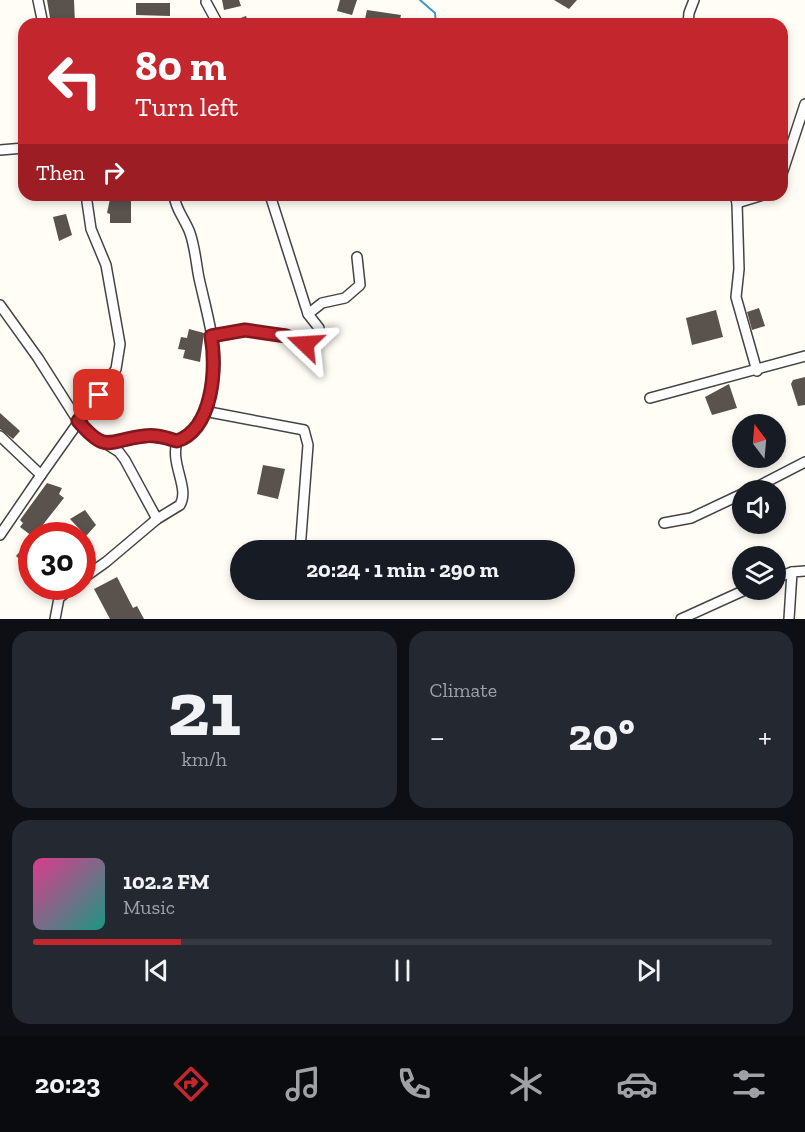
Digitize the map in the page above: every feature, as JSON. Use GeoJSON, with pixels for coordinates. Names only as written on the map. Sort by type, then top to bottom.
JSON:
{"type":"FeatureCollection","features":[{"type":"Feature","properties":{"kind":"street"},"geometry":{"type":"LineString","coordinates":[[38,0],[42,18]]}},
{"type":"Feature","properties":{"kind":"street"},"geometry":{"type":"LineString","coordinates":[[689,18],[694,0]]}},
{"type":"Feature","properties":{"kind":"street"},"geometry":{"type":"LineString","coordinates":[[206,2],[215,18]]}},
{"type":"Feature","properties":{"kind":"street"},"geometry":{"type":"LineString","coordinates":[[788,156],[805,104]]}},
{"type":"Feature","properties":{"kind":"street"},"geometry":{"type":"LineString","coordinates":[[0,150],[18,148]]}},
{"type":"Feature","properties":{"kind":"street"},"geometry":{"type":"LineString","coordinates":[[0,535],[116,369],[120,344],[106,265],[91,229],[87,201]]}},
{"type":"Feature","properties":{"kind":"street"},"geometry":{"type":"LineString","coordinates":[[96,569],[157,519],[180,506],[184,500],[184,491],[174,457],[177,441],[196,429],[210,393],[214,352],[190,232],[175,201]]}},
{"type":"Feature","properties":{"kind":"street"},"geometry":{"type":"LineString","coordinates":[[211,336],[245,330],[286,336],[305,344],[318,334],[319,328],[308,314],[272,201]]}},
{"type":"Feature","properties":{"kind":"street"},"geometry":{"type":"LineString","coordinates":[[736,201],[739,268],[736,297],[757,371]]}},
{"type":"Feature","properties":{"kind":"street"},"geometry":{"type":"LineString","coordinates":[[308,314],[322,303],[345,298],[357,290],[361,280],[357,257]]}},
{"type":"Feature","properties":{"kind":"street"},"geometry":{"type":"LineString","coordinates":[[0,305],[38,358],[78,421],[97,439],[110,445],[125,460],[157,519]]}},
{"type":"Feature","properties":{"kind":"street"},"geometry":{"type":"LineString","coordinates":[[650,398],[757,371],[805,356]]}},
{"type":"Feature","properties":{"kind":"street"},"geometry":{"type":"LineString","coordinates":[[204,411],[304,430],[308,445],[301,540]]}},
{"type":"Feature","properties":{"kind":"street"},"geometry":{"type":"LineString","coordinates":[[110,445],[156,435],[177,441]]}},
{"type":"Feature","properties":{"kind":"street"},"geometry":{"type":"LineString","coordinates":[[0,436],[41,475]]}},
{"type":"Feature","properties":{"kind":"street"},"geometry":{"type":"LineString","coordinates":[[770,480],[805,462]]}},
{"type":"Feature","properties":{"kind":"street"},"geometry":{"type":"LineString","coordinates":[[664,523],[691,518],[732,499]]}},
{"type":"Feature","properties":{"kind":"street"},"geometry":{"type":"LineString","coordinates":[[786,574],[805,571]]}},
{"type":"Feature","properties":{"kind":"street"},"geometry":{"type":"LineString","coordinates":[[789,619],[792,572]]}},
{"type":"Feature","properties":{"kind":"street"},"geometry":{"type":"LineString","coordinates":[[681,619],[732,596]]}},
{"type":"Feature","properties":{"kind":"street"},"geometry":{"type":"LineString","coordinates":[[54,617],[58,600]]}},
{"type":"Feature","properties":{"kind":"building"},"geometry":{"type":"Polygon","coordinates":[[[47,0],[74,0],[75,18],[50,18],[47,0]]]}},
{"type":"Feature","properties":{"kind":"building"},"geometry":{"type":"Polygon","coordinates":[[[222,0],[239,0],[241,6],[224,10],[222,0]]]}},
{"type":"Feature","properties":{"kind":"building"},"geometry":{"type":"Polygon","coordinates":[[[340,0],[357,0],[352,15],[337,11],[340,0]]]}},
{"type":"Feature","properties":{"kind":"building"},"geometry":{"type":"Polygon","coordinates":[[[554,0],[577,0],[569,9],[554,0]]]}},
{"type":"Feature","properties":{"kind":"building"},"geometry":{"type":"Polygon","coordinates":[[[136,3],[170,3],[170,16],[136,15],[136,3]]]}},
{"type":"Feature","properties":{"kind":"building"},"geometry":{"type":"Polygon","coordinates":[[[367,10],[401,15],[400,18],[365,18],[367,10]]]}},
{"type":"Feature","properties":{"kind":"building"},"geometry":{"type":"Polygon","coordinates":[[[110,201],[131,201],[131,223],[110,223],[110,214],[107,213],[110,201]]]}},
{"type":"Feature","properties":{"kind":"building"},"geometry":{"type":"Polygon","coordinates":[[[66,214],[72,235],[59,241],[53,217],[66,214]]]}},
{"type":"Feature","properties":{"kind":"building"},"geometry":{"type":"Polygon","coordinates":[[[759,308],[765,326],[752,330],[747,312],[759,308]]]}},
{"type":"Feature","properties":{"kind":"building"},"geometry":{"type":"Polygon","coordinates":[[[716,310],[723,337],[692,345],[686,318],[716,310]]]}},
{"type":"Feature","properties":{"kind":"building"},"geometry":{"type":"Polygon","coordinates":[[[189,329],[204,333],[200,362],[183,358],[185,350],[178,349],[181,337],[187,338],[189,329]]]}},
{"type":"Feature","properties":{"kind":"building"},"geometry":{"type":"Polygon","coordinates":[[[805,377],[805,405],[798,406],[791,384],[793,380],[805,377]]]}},
{"type":"Feature","properties":{"kind":"building"},"geometry":{"type":"Polygon","coordinates":[[[729,384],[737,408],[712,415],[705,397],[729,384]]]}},
{"type":"Feature","properties":{"kind":"building"},"geometry":{"type":"Polygon","coordinates":[[[0,413],[20,431],[13,439],[0,429],[0,413]]]}},
{"type":"Feature","properties":{"kind":"building"},"geometry":{"type":"Polygon","coordinates":[[[263,465],[285,469],[278,499],[257,494],[263,465]]]}},
{"type":"Feature","properties":{"kind":"building"},"geometry":{"type":"Polygon","coordinates":[[[47,483],[62,488],[59,494],[64,498],[45,522],[22,522],[20,520],[47,483]]]}},
{"type":"Feature","properties":{"kind":"building"},"geometry":{"type":"Polygon","coordinates":[[[85,510],[94,522],[73,522],[70,519],[85,510]]]}},
{"type":"Feature","properties":{"kind":"building"},"geometry":{"type":"Polygon","coordinates":[[[117,577],[133,608],[137,606],[144,619],[110,619],[96,593],[96,588],[117,577]]]}},
{"type":"Feature","properties":{"kind":"waterway"},"geometry":{"type":"LineString","coordinates":[[420,0],[435,13],[435,18]]}},
{"type":"Feature","properties":{"kind":"route"},"geometry":{"type":"LineString","coordinates":[[99,395],[78,421],[97,439],[110,445],[156,435],[177,441],[184,439],[196,429],[202,419],[210,393],[214,352],[211,336],[245,330],[279,334],[305,344]]}}]}
